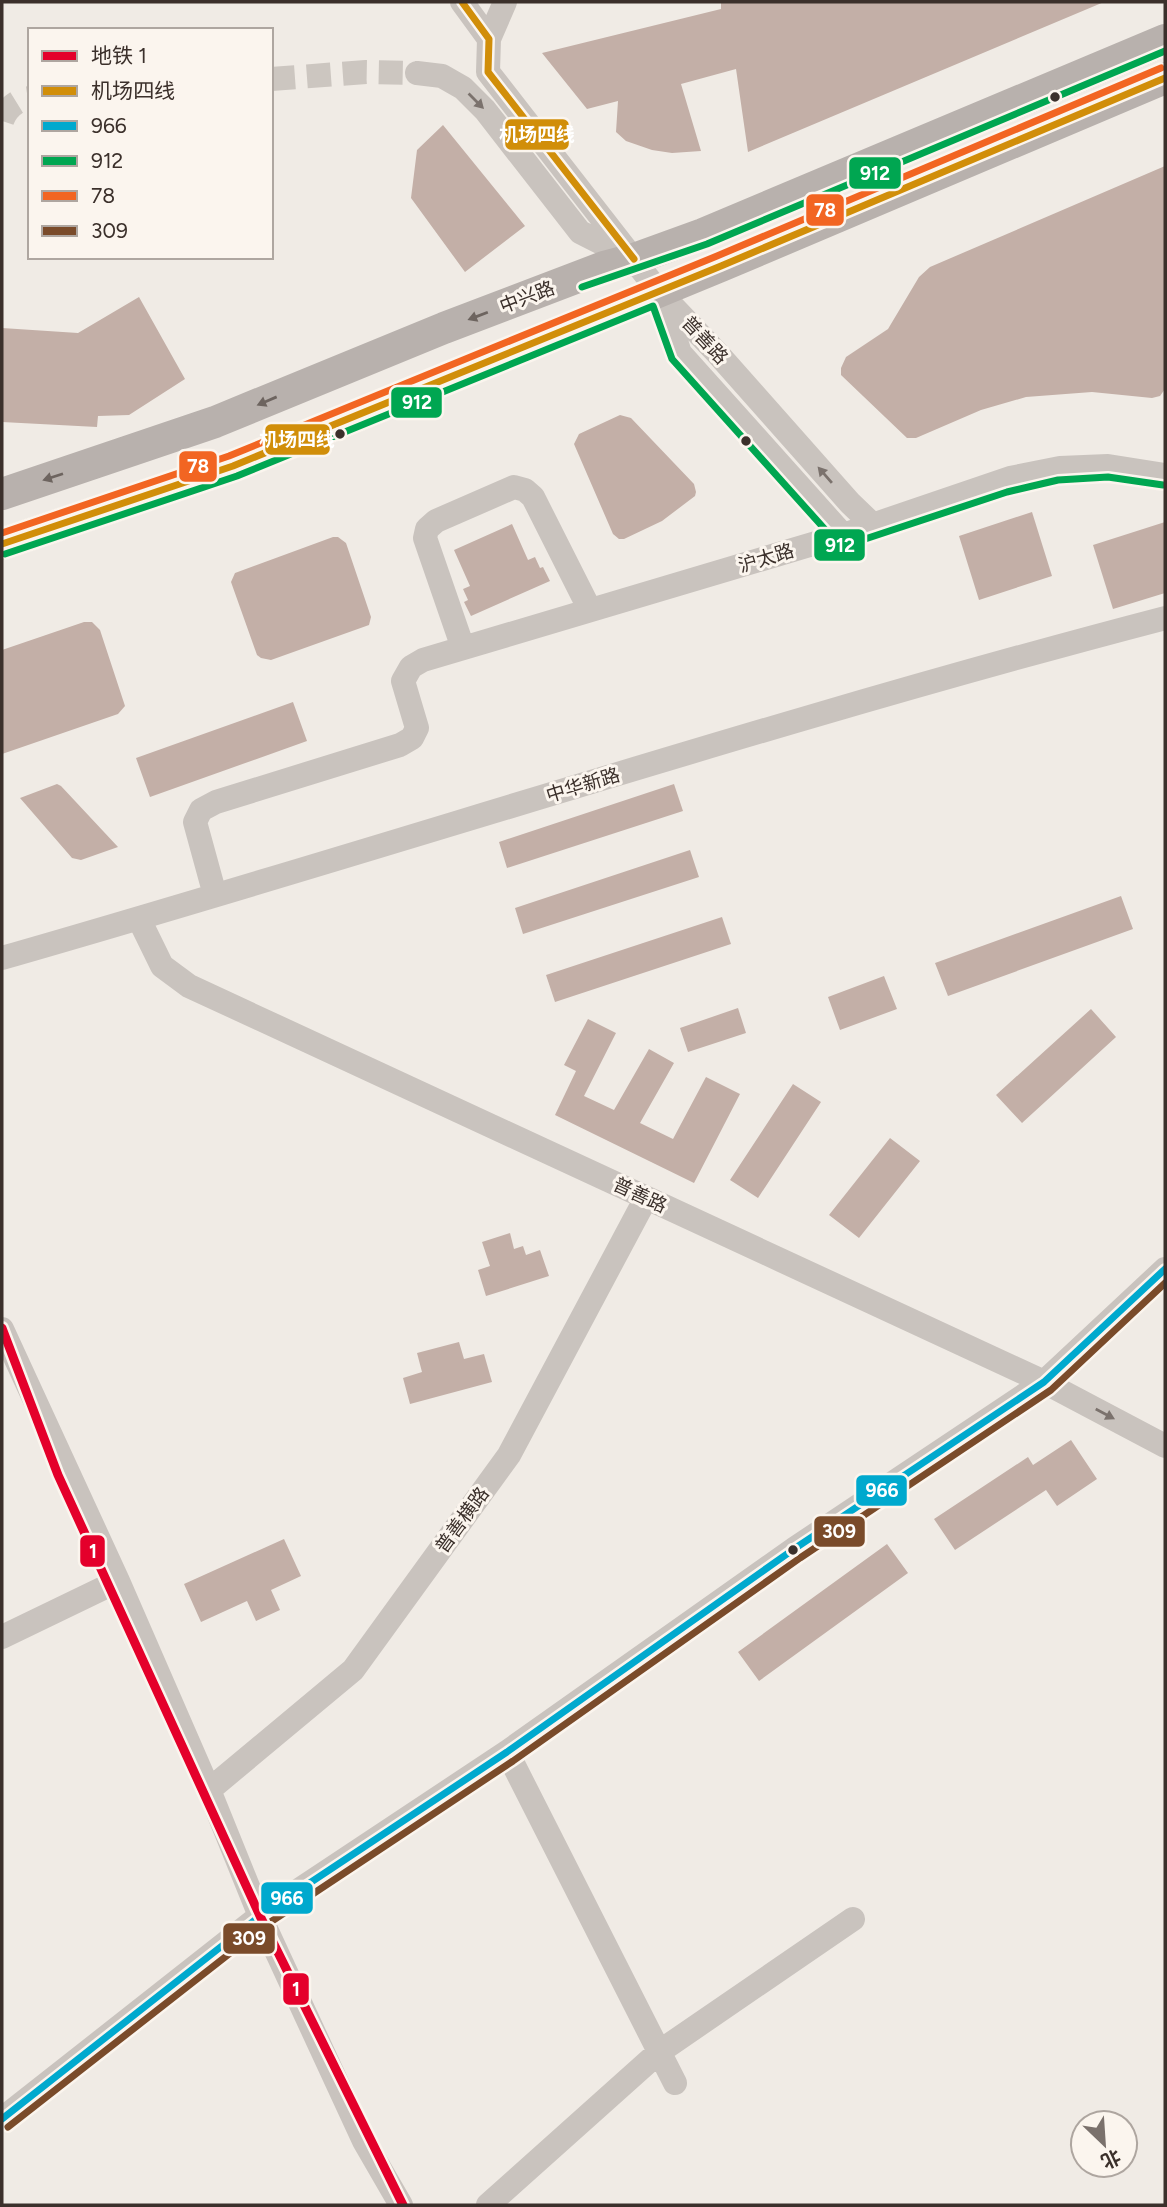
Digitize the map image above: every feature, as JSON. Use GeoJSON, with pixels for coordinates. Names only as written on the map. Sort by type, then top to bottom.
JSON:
{"type":"FeatureCollection","features":[{"type":"Feature","properties":{"kind":"main road","name":"中兴路"},"geometry":{"type":"LineString","coordinates":[[2,494],[215,422],[444,328],[604,267],[716,229],[1165,40]]}},
{"type":"Feature","properties":{"kind":"main road"},"geometry":{"type":"LineString","coordinates":[[2,544],[233,466],[659,292],[1165,78]]}},
{"type":"Feature","properties":{"kind":"street"},"geometry":{"type":"LineString","coordinates":[[479,4],[489,39]]}},
{"type":"Feature","properties":{"kind":"street"},"geometry":{"type":"LineString","coordinates":[[479,4],[489,39],[488,72],[659,292]]}},
{"type":"Feature","properties":{"kind":"street"},"geometry":{"type":"LineString","coordinates":[[417,74],[442,76],[463,88],[485,110],[580,232],[634,259]]}},
{"type":"Feature","properties":{"kind":"street","name":"普善路"},"geometry":{"type":"LineString","coordinates":[[659,292],[872,524]]}},
{"type":"Feature","properties":{"kind":"street","name":"普善路"},"geometry":{"type":"LineString","coordinates":[[659,292],[680,353],[843,535]]}},
{"type":"Feature","properties":{"kind":"street","name":"沪太路"},"geometry":{"type":"LineString","coordinates":[[215,895],[195,822],[201,810],[216,802],[400,746],[412,738],[417,728],[403,681],[411,667],[423,660],[843,535],[1010,478],[1059,468],[1108,466],[1165,475]]}},
{"type":"Feature","properties":{"kind":"street"},"geometry":{"type":"LineString","coordinates":[[463,648],[425,538],[427,529],[436,521],[514,487],[525,490],[533,497],[590,610]]}},
{"type":"Feature","properties":{"kind":"street","name":"中华新路"},"geometry":{"type":"LineString","coordinates":[[2,958],[991,664],[1165,618]]}},
{"type":"Feature","properties":{"kind":"street","name":"普善路"},"geometry":{"type":"LineString","coordinates":[[139,919],[162,966],[190,986],[1044,1382],[1165,1446]]}},
{"type":"Feature","properties":{"kind":"street","name":"普善横路"},"geometry":{"type":"LineString","coordinates":[[209,1790],[353,1670],[509,1455],[646,1198]]}},
{"type":"Feature","properties":{"kind":"street"},"geometry":{"type":"LineString","coordinates":[[2,2119],[260,1916],[508,1752],[794,1549],[1044,1382],[1165,1269]]}},
{"type":"Feature","properties":{"kind":"street"},"geometry":{"type":"LineString","coordinates":[[2,1329],[118,1581],[209,1790],[260,1916],[364,2141],[401,2205]]}},
{"type":"Feature","properties":{"kind":"street"},"geometry":{"type":"LineString","coordinates":[[2,1637],[118,1581]]}},
{"type":"Feature","properties":{"kind":"street"},"geometry":{"type":"LineString","coordinates":[[508,1752],[674,2082]]}},
{"type":"Feature","properties":{"kind":"street"},"geometry":{"type":"LineString","coordinates":[[488,2205],[659,2052],[853,1919]]}},
{"type":"Feature","properties":{"kind":"building"},"geometry":{"type":"Polygon","coordinates":[[[721,2],[1104,2],[748,152],[736,69],[681,84],[701,151],[672,153],[652,150],[626,141],[616,132],[618,101],[587,109],[542,53],[721,9],[721,2]]]}},
{"type":"Feature","properties":{"kind":"building"},"geometry":{"type":"Polygon","coordinates":[[[443,125],[525,226],[465,272],[411,198],[417,150],[443,125]]]}},
{"type":"Feature","properties":{"kind":"building"},"geometry":{"type":"Polygon","coordinates":[[[1165,166],[1165,389],[1160,396],[1152,398],[1092,392],[1026,397],[981,410],[916,438],[907,438],[841,375],[846,357],[888,329],[919,277],[930,267],[1165,166]]]}},
{"type":"Feature","properties":{"kind":"building"},"geometry":{"type":"Polygon","coordinates":[[[139,297],[185,379],[129,415],[98,416],[97,427],[2,422],[2,328],[78,333],[139,297]]]}},
{"type":"Feature","properties":{"kind":"building"},"geometry":{"type":"Polygon","coordinates":[[[620,415],[631,418],[694,484],[696,492],[695,496],[662,521],[624,539],[613,534],[574,444],[579,434],[620,415]]]}},
{"type":"Feature","properties":{"kind":"building"},"geometry":{"type":"Polygon","coordinates":[[[1032,512],[1052,576],[979,600],[959,536],[1032,512]]]}},
{"type":"Feature","properties":{"kind":"building"},"geometry":{"type":"Polygon","coordinates":[[[1165,522],[1165,593],[1113,609],[1093,545],[1165,522]]]}},
{"type":"Feature","properties":{"kind":"building"},"geometry":{"type":"Polygon","coordinates":[[[512,524],[528,560],[535,557],[550,581],[471,616],[464,602],[468,600],[463,589],[470,586],[454,550],[512,524]]]}},
{"type":"Feature","properties":{"kind":"building"},"geometry":{"type":"Polygon","coordinates":[[[333,537],[346,543],[371,617],[369,625],[271,660],[261,658],[257,655],[231,582],[235,573],[333,537]]]}},
{"type":"Feature","properties":{"kind":"building"},"geometry":{"type":"Polygon","coordinates":[[[84,622],[92,622],[100,630],[125,706],[118,714],[2,754],[2,650],[84,622]]]}},
{"type":"Feature","properties":{"kind":"building"},"geometry":{"type":"Polygon","coordinates":[[[293,702],[307,741],[150,797],[136,758],[293,702]]]}},
{"type":"Feature","properties":{"kind":"building"},"geometry":{"type":"Polygon","coordinates":[[[57,784],[118,847],[81,860],[72,858],[20,798],[57,784]]]}},
{"type":"Feature","properties":{"kind":"building"},"geometry":{"type":"Polygon","coordinates":[[[674,784],[683,811],[507,868],[499,842],[674,784]]]}},
{"type":"Feature","properties":{"kind":"building"},"geometry":{"type":"Polygon","coordinates":[[[690,850],[699,877],[523,934],[515,908],[690,850]]]}},
{"type":"Feature","properties":{"kind":"building"},"geometry":{"type":"Polygon","coordinates":[[[1121,896],[1133,929],[948,996],[935,963],[1121,896]]]}},
{"type":"Feature","properties":{"kind":"building"},"geometry":{"type":"Polygon","coordinates":[[[722,917],[731,944],[555,1002],[546,975],[722,917]]]}},
{"type":"Feature","properties":{"kind":"building"},"geometry":{"type":"Polygon","coordinates":[[[884,976],[897,1009],[840,1030],[828,997],[884,976]]]}},
{"type":"Feature","properties":{"kind":"building"},"geometry":{"type":"Polygon","coordinates":[[[738,1008],[746,1033],[688,1052],[680,1028],[738,1008]]]}},
{"type":"Feature","properties":{"kind":"building"},"geometry":{"type":"Polygon","coordinates":[[[1091,1009],[1116,1037],[1022,1123],[996,1095],[1091,1009]]]}},
{"type":"Feature","properties":{"kind":"building"},"geometry":{"type":"Polygon","coordinates":[[[588,1019],[616,1033],[584,1096],[614,1110],[649,1049],[674,1063],[640,1123],[673,1139],[706,1077],[740,1094],[694,1183],[555,1115],[576,1071],[564,1065],[588,1019]]]}},
{"type":"Feature","properties":{"kind":"building"},"geometry":{"type":"Polygon","coordinates":[[[793,1084],[821,1102],[758,1198],[730,1180],[793,1084]]]}},
{"type":"Feature","properties":{"kind":"building"},"geometry":{"type":"Polygon","coordinates":[[[890,1138],[920,1161],[859,1238],[829,1215],[890,1138]]]}},
{"type":"Feature","properties":{"kind":"building"},"geometry":{"type":"Polygon","coordinates":[[[510,1233],[514,1249],[523,1246],[526,1255],[540,1250],[549,1276],[486,1296],[478,1270],[490,1266],[482,1242],[510,1233]]]}},
{"type":"Feature","properties":{"kind":"building"},"geometry":{"type":"Polygon","coordinates":[[[459,1342],[464,1359],[484,1354],[492,1382],[410,1404],[403,1378],[422,1372],[417,1353],[459,1342]]]}},
{"type":"Feature","properties":{"kind":"building"},"geometry":{"type":"Polygon","coordinates":[[[1071,1440],[1097,1479],[1057,1506],[1046,1490],[955,1550],[934,1519],[1028,1457],[1033,1465],[1071,1440]]]}},
{"type":"Feature","properties":{"kind":"building"},"geometry":{"type":"Polygon","coordinates":[[[284,1539],[301,1576],[271,1590],[280,1610],[256,1621],[247,1601],[201,1622],[184,1584],[284,1539]]]}},
{"type":"Feature","properties":{"kind":"building"},"geometry":{"type":"Polygon","coordinates":[[[887,1544],[908,1573],[759,1681],[738,1652],[887,1544]]]}},
{"type":"Feature","properties":{"kind":"tunnel"},"geometry":{"type":"LineString","coordinates":[[273,79],[366,72],[417,73]]}},
{"type":"Feature","properties":{"kind":"tunnel"},"geometry":{"type":"LineString","coordinates":[[2,121],[13,105],[28,98]]}},
{"type":"Feature","properties":{"kind":"metro line","name":"1"},"geometry":{"type":"LineString","coordinates":[[2,1328],[58,1475],[260,1916],[403,2205]]}},
{"type":"Feature","properties":{"kind":"transit line","name":"机场四线"},"geometry":{"type":"LineString","coordinates":[[462,2],[489,39],[488,72],[634,259]]}},
{"type":"Feature","properties":{"kind":"transit line","name":"912"},"geometry":{"type":"LineString","coordinates":[[582,287],[707,244],[1165,51]]}},
{"type":"Feature","properties":{"kind":"transit line","name":"78"},"geometry":{"type":"LineString","coordinates":[[2,533],[229,456],[717,256],[1161,68]]}},
{"type":"Feature","properties":{"kind":"transit line","name":"机场四线"},"geometry":{"type":"LineString","coordinates":[[2,544],[233,466],[721,266],[1165,78]]}},
{"type":"Feature","properties":{"kind":"transit line","name":"912"},"geometry":{"type":"LineString","coordinates":[[5,554],[237,476],[653,306],[672,359],[839,545],[847,545],[1007,492],[1058,480],[1108,477],[1163,485]]}},
{"type":"Feature","properties":{"kind":"transit line","name":"966"},"geometry":{"type":"LineString","coordinates":[[2,2119],[260,1916],[507,1752],[794,1549],[1044,1382],[1165,1269]]}},
{"type":"Feature","properties":{"kind":"transit line","name":"309"},"geometry":{"type":"LineString","coordinates":[[8,2127],[266,1925],[513,1761],[800,1558],[1051,1390],[1165,1283]]}}]}
